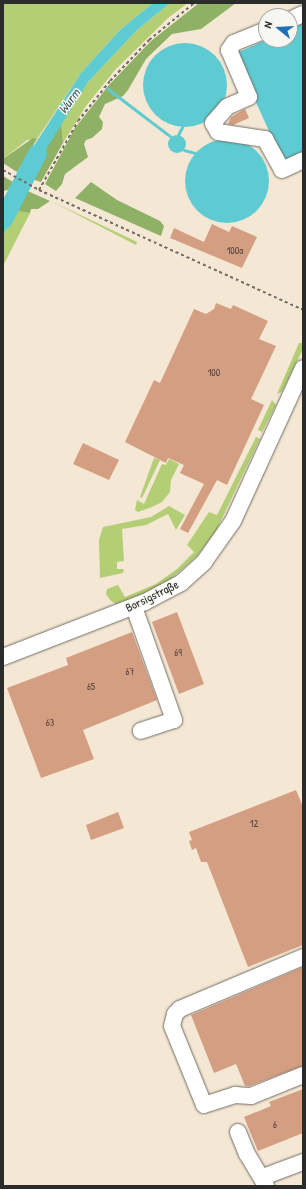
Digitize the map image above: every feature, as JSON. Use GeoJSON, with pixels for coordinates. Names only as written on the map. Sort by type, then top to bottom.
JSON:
{"type":"FeatureCollection","features":[{"type":"Feature","properties":{"kind":"street"},"geometry":{"type":"LineString","coordinates":[[258,33],[234,43],[230,50],[249,97],[227,108],[213,123],[218,132],[265,139],[282,170],[303,160]]}},
{"type":"Feature","properties":{"kind":"street","name":"Borsigstraße"},"geometry":{"type":"LineString","coordinates":[[3,657],[134,607],[180,583],[217,546],[233,521],[303,368]]}},
{"type":"Feature","properties":{"kind":"street"},"geometry":{"type":"LineString","coordinates":[[134,607],[174,720],[141,732]]}},
{"type":"Feature","properties":{"kind":"street"},"geometry":{"type":"LineString","coordinates":[[303,957],[180,1009],[175,1014],[172,1026],[173,1034],[204,1105],[235,1095],[251,1096],[303,1075]]}},
{"type":"Feature","properties":{"kind":"street"},"geometry":{"type":"LineString","coordinates":[[238,1132],[247,1154],[265,1182],[303,1162]]}},
{"type":"Feature","properties":{"kind":"path"},"geometry":{"type":"LineString","coordinates":[[39,190],[78,121],[110,81],[148,40],[194,3]]}},
{"type":"Feature","properties":{"kind":"path"},"geometry":{"type":"LineString","coordinates":[[4,171],[34,188],[303,310]]}},
{"type":"Feature","properties":{"kind":"green space"},"geometry":{"type":"Polygon","coordinates":[[[3,3],[153,3],[120,30],[81,73],[37,139],[27,140],[3,159],[3,3]]]}},
{"type":"Feature","properties":{"kind":"green space"},"geometry":{"type":"Polygon","coordinates":[[[170,3],[188,3],[168,18],[115,70],[86,106],[63,143],[61,121],[88,82],[137,30],[170,3]]]}},
{"type":"Feature","properties":{"kind":"green space"},"geometry":{"type":"Polygon","coordinates":[[[199,3],[236,3],[201,29],[172,34],[146,59],[123,96],[105,104],[99,117],[103,122],[102,129],[92,138],[86,140],[84,144],[88,157],[65,174],[62,184],[56,191],[45,184],[75,128],[109,85],[151,41],[199,3]]]}},
{"type":"Feature","properties":{"kind":"green space"},"geometry":{"type":"Polygon","coordinates":[[[61,121],[63,143],[41,182],[28,178],[61,121]]]}},
{"type":"Feature","properties":{"kind":"green space"},"geometry":{"type":"Polygon","coordinates":[[[33,138],[37,139],[17,172],[3,163],[3,159],[33,138]]]}},
{"type":"Feature","properties":{"kind":"green space"},"geometry":{"type":"Polygon","coordinates":[[[3,176],[13,182],[8,190],[3,191],[3,176]]]}},
{"type":"Feature","properties":{"kind":"green space"},"geometry":{"type":"Polygon","coordinates":[[[91,182],[117,200],[160,221],[164,226],[161,236],[75,198],[91,182]]]}},
{"type":"Feature","properties":{"kind":"green space"},"geometry":{"type":"Polygon","coordinates":[[[23,189],[50,201],[38,209],[31,209],[30,213],[20,211],[16,209],[22,199],[23,189]]]}},
{"type":"Feature","properties":{"kind":"green space"},"geometry":{"type":"Polygon","coordinates":[[[51,201],[137,242],[136,245],[51,201]]]}},
{"type":"Feature","properties":{"kind":"green space"},"geometry":{"type":"Polygon","coordinates":[[[16,209],[30,213],[3,266],[3,235],[16,209]]]}},
{"type":"Feature","properties":{"kind":"green space"},"geometry":{"type":"Polygon","coordinates":[[[299,343],[303,343],[303,349],[282,392],[277,394],[299,343]]]}},
{"type":"Feature","properties":{"kind":"green space"},"geometry":{"type":"Polygon","coordinates":[[[272,400],[276,405],[262,432],[258,430],[272,400]]]}},
{"type":"Feature","properties":{"kind":"green space"},"geometry":{"type":"Polygon","coordinates":[[[256,437],[260,439],[215,533],[197,556],[172,578],[149,592],[122,603],[116,604],[110,600],[106,594],[107,589],[118,585],[125,597],[156,584],[177,569],[194,552],[187,545],[209,512],[217,515],[256,437]]]}},
{"type":"Feature","properties":{"kind":"green space"},"geometry":{"type":"Polygon","coordinates":[[[154,458],[160,460],[142,498],[140,497],[154,458]]]}},
{"type":"Feature","properties":{"kind":"green space"},"geometry":{"type":"Polygon","coordinates":[[[169,459],[179,464],[171,480],[170,492],[162,502],[138,512],[135,510],[137,500],[144,504],[162,464],[166,465],[169,459]]]}},
{"type":"Feature","properties":{"kind":"green space"},"geometry":{"type":"Polygon","coordinates":[[[169,506],[185,515],[176,530],[168,514],[146,525],[122,529],[124,561],[117,562],[117,569],[124,569],[123,573],[100,578],[99,540],[103,527],[151,517],[169,506]]]}},
{"type":"Feature","properties":{"kind":"water"},"geometry":{"type":"Polygon","coordinates":[[[153,3],[170,3],[137,30],[88,82],[28,178],[17,172],[81,73],[120,30],[153,3]]]}},
{"type":"Feature","properties":{"kind":"water"},"geometry":{"type":"Polygon","coordinates":[[[303,23],[303,155],[284,164],[234,54],[258,44],[258,48],[298,48],[298,25],[303,23]]]}},
{"type":"Feature","properties":{"kind":"water"},"geometry":{"type":"Polygon","coordinates":[[[177,43],[193,43],[209,50],[220,61],[227,77],[227,93],[224,101],[215,115],[209,120],[193,127],[177,127],[161,120],[150,109],[143,93],[143,77],[150,61],[161,50],[177,43]]]}},
{"type":"Feature","properties":{"kind":"water"},"geometry":{"type":"Polygon","coordinates":[[[177,135],[183,138],[186,144],[183,150],[177,153],[171,150],[168,144],[171,138],[177,135]]]}},
{"type":"Feature","properties":{"kind":"water"},"geometry":{"type":"Polygon","coordinates":[[[219,139],[235,139],[251,146],[262,157],[269,173],[269,189],[266,197],[257,211],[251,216],[235,223],[219,223],[203,216],[192,205],[185,189],[185,173],[192,157],[203,146],[219,139]]]}},
{"type":"Feature","properties":{"kind":"water"},"geometry":{"type":"Polygon","coordinates":[[[13,182],[23,189],[22,199],[3,235],[3,201],[13,182]]]}},
{"type":"Feature","properties":{"kind":"building"},"geometry":{"type":"Polygon","coordinates":[[[245,109],[249,118],[233,125],[228,124],[231,117],[245,109]]]}},
{"type":"Feature","properties":{"kind":"building"},"geometry":{"type":"Polygon","coordinates":[[[212,224],[229,232],[232,226],[257,237],[242,268],[170,238],[174,228],[204,242],[212,224]]]}},
{"type":"Feature","properties":{"kind":"building"},"geometry":{"type":"Polygon","coordinates":[[[216,303],[231,309],[233,305],[268,321],[259,339],[276,346],[251,399],[264,405],[227,485],[217,480],[188,533],[180,529],[204,484],[180,473],[184,465],[168,458],[166,463],[125,442],[154,380],[160,383],[194,309],[206,314],[214,309],[216,303]]]}},
{"type":"Feature","properties":{"kind":"building"},"geometry":{"type":"Polygon","coordinates":[[[83,443],[119,460],[109,480],[73,464],[83,443]]]}},
{"type":"Feature","properties":{"kind":"building"},"geometry":{"type":"Polygon","coordinates":[[[177,612],[204,684],[179,694],[152,622],[177,612]]]}},
{"type":"Feature","properties":{"kind":"building"},"geometry":{"type":"Polygon","coordinates":[[[132,632],[157,700],[83,730],[94,759],[41,778],[7,688],[68,665],[66,658],[132,632]]]}},
{"type":"Feature","properties":{"kind":"building"},"geometry":{"type":"Polygon","coordinates":[[[296,790],[303,807],[303,945],[248,967],[207,862],[201,862],[196,848],[192,850],[189,841],[192,840],[189,832],[296,790]]]}},
{"type":"Feature","properties":{"kind":"building"},"geometry":{"type":"Polygon","coordinates":[[[118,812],[124,828],[91,840],[86,825],[118,812]]]}},
{"type":"Feature","properties":{"kind":"building"},"geometry":{"type":"Polygon","coordinates":[[[303,967],[303,1066],[249,1086],[245,1086],[236,1064],[214,1073],[191,1015],[303,967]]]}},
{"type":"Feature","properties":{"kind":"building"},"geometry":{"type":"Polygon","coordinates":[[[303,1089],[303,1133],[258,1151],[244,1117],[271,1106],[269,1102],[303,1089]]]}},
{"type":"Feature","properties":{"kind":"waterway"},"geometry":{"type":"LineString","coordinates":[[108,89],[171,137]]}},
{"type":"Feature","properties":{"kind":"waterway"},"geometry":{"type":"LineString","coordinates":[[178,135],[182,127]]}},
{"type":"Feature","properties":{"kind":"waterway"},"geometry":{"type":"LineString","coordinates":[[184,150],[195,153]]}},
{"type":"Feature","properties":{"kind":"waterway","name":"Wurm"},"geometry":{"type":"LineString","coordinates":[[3,219],[37,153]]}}]}
